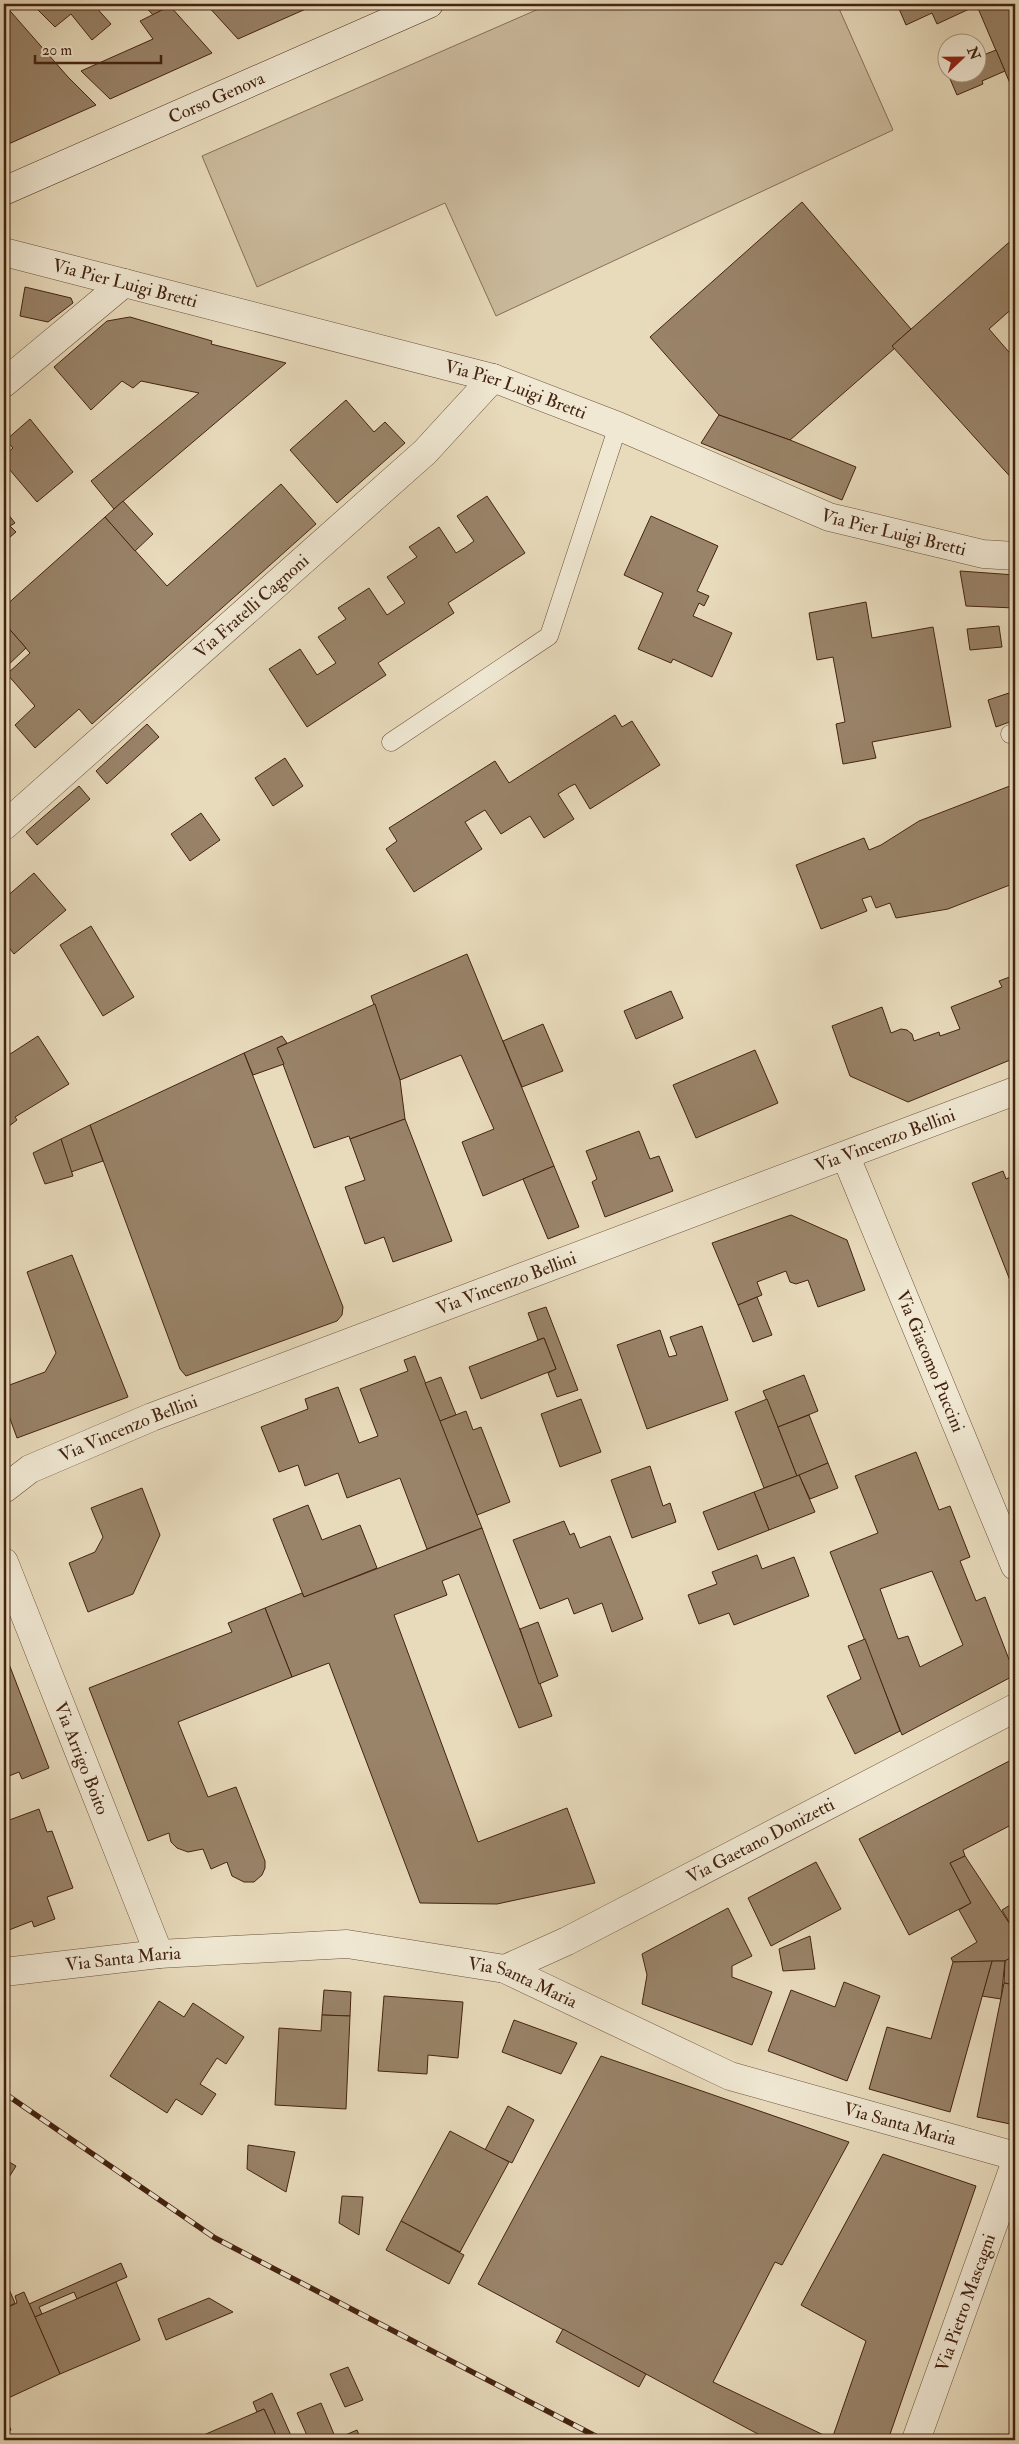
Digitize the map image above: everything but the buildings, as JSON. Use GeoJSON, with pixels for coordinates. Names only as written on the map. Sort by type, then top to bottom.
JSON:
{"type":"FeatureCollection","features":[{"type":"Feature","properties":{"kind":"street","name":"Corso Genova"},"geometry":{"type":"LineString","coordinates":[[4,191],[429,4]]}},
{"type":"Feature","properties":{"kind":"street","name":"Via Pier Luigi Bretti"},"geometry":{"type":"LineString","coordinates":[[4,252],[493,378],[618,426],[829,517],[983,554],[1015,556]]}},
{"type":"Feature","properties":{"kind":"street"},"geometry":{"type":"LineString","coordinates":[[4,383],[124,283]]}},
{"type":"Feature","properties":{"kind":"street","name":"Via Fratelli Cagnoni"},"geometry":{"type":"LineString","coordinates":[[4,826],[425,452],[493,378]]}},
{"type":"Feature","properties":{"kind":"street","name":"Via Vincenzo Bellini"},"geometry":{"type":"LineString","coordinates":[[4,1489],[30,1469],[152,1417],[1015,1092]]}},
{"type":"Feature","properties":{"kind":"street","name":"Via Giacomo Puccini"},"geometry":{"type":"LineString","coordinates":[[846,1156],[1015,1566]]}},
{"type":"Feature","properties":{"kind":"street","name":"Via Arrigo Boito"},"geometry":{"type":"LineString","coordinates":[[4,1562],[159,1954]]}},
{"type":"Feature","properties":{"kind":"street","name":"Via Gaetano Donizetti"},"geometry":{"type":"LineString","coordinates":[[505,1968],[568,1941],[1015,1708]]}},
{"type":"Feature","properties":{"kind":"street","name":"Via Santa Maria"},"geometry":{"type":"LineString","coordinates":[[4,1972],[159,1954],[347,1944],[505,1968],[730,2076],[1015,2156]]}},
{"type":"Feature","properties":{"kind":"street","name":"Via Pietro Mascagni"},"geometry":{"type":"LineString","coordinates":[[916,2440],[1015,2164]]}},
{"type":"Feature","properties":{"kind":"lane"},"geometry":{"type":"LineString","coordinates":[[391,742],[549,636],[618,426]]}},
{"type":"Feature","properties":{"kind":"shaded area"},"geometry":{"type":"Polygon","coordinates":[[[550,4],[837,4],[893,130],[496,316],[445,203],[257,287],[202,156],[550,4]]]}},
{"type":"Feature","properties":{"kind":"railway"},"geometry":{"type":"LineString","coordinates":[[4,2093],[215,2238],[603,2440]]}}]}
